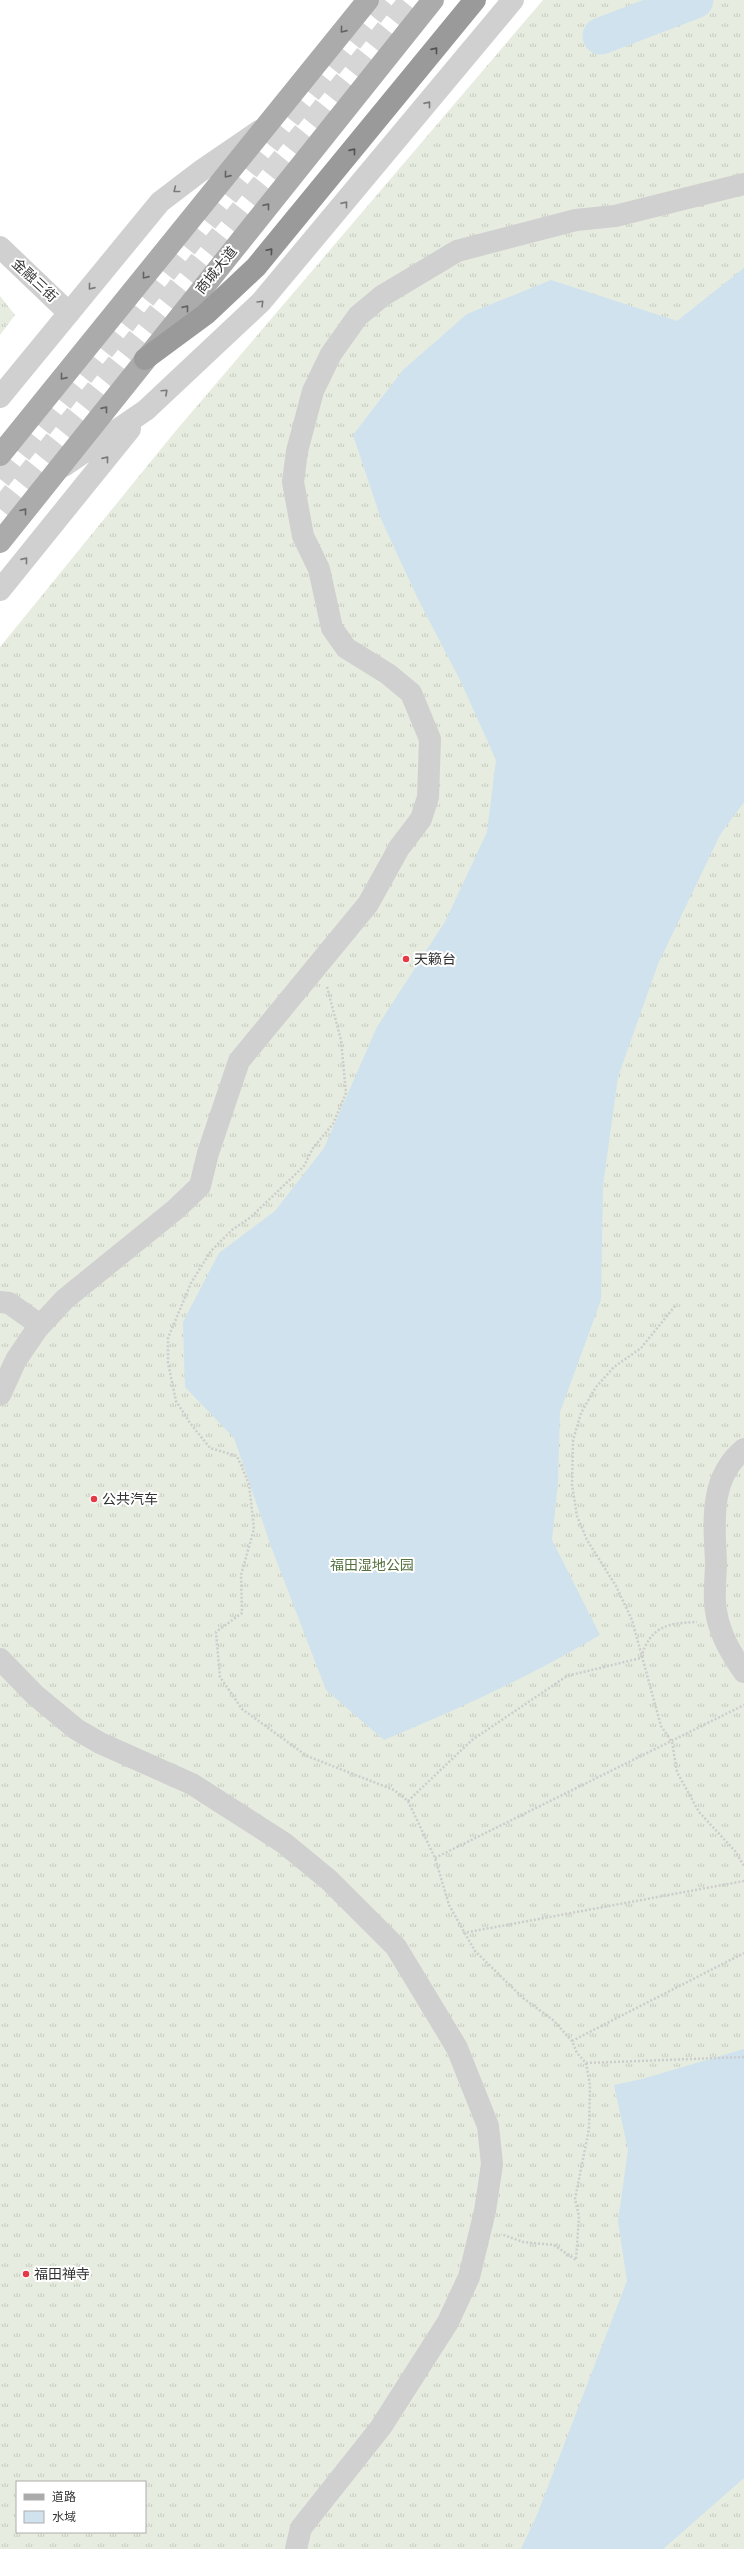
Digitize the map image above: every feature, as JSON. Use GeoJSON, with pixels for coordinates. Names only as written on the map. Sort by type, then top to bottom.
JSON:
{"type":"FeatureCollection","features":[{"type":"Feature","properties":{"kind":"highway"},"geometry":{"type":"LineString","coordinates":[[145,359],[206,314],[256,267],[475,0]]}},
{"type":"Feature","properties":{"kind":"main road"},"geometry":{"type":"LineString","coordinates":[[0,455],[368,0]]}},
{"type":"Feature","properties":{"kind":"main road","name":"商城大道"},"geometry":{"type":"LineString","coordinates":[[0,542],[433,0]]}},
{"type":"Feature","properties":{"kind":"street"},"geometry":{"type":"LineString","coordinates":[[0,590],[146,410],[262,302],[513,0]]}},
{"type":"Feature","properties":{"kind":"street"},"geometry":{"type":"LineString","coordinates":[[0,398],[160,202],[202,170],[265,127]]}},
{"type":"Feature","properties":{"kind":"street"},"geometry":{"type":"LineString","coordinates":[[0,1395],[16,1360],[40,1325],[65,1298],[104,1265],[176,1209],[200,1186],[208,1153],[239,1061],[272,1018],[320,963],[368,904],[399,848],[421,819],[428,797],[430,739],[411,693],[388,674],[346,648],[332,628],[319,569],[303,536],[293,482],[300,437],[318,377],[358,316],[382,296],[436,266],[457,251],[576,220],[615,216],[744,184]]}},
{"type":"Feature","properties":{"kind":"street","name":"金融三街"},"geometry":{"type":"LineString","coordinates":[[0,247],[69,313]]}},
{"type":"Feature","properties":{"kind":"street"},"geometry":{"type":"LineString","coordinates":[[55,472],[146,410]]}},
{"type":"Feature","properties":{"kind":"street"},"geometry":{"type":"LineString","coordinates":[[0,1302],[9,1303],[40,1325]]}},
{"type":"Feature","properties":{"kind":"street"},"geometry":{"type":"LineString","coordinates":[[744,1449],[730,1460],[718,1492],[713,1515],[716,1611],[720,1625],[735,1659],[744,1672]]}},
{"type":"Feature","properties":{"kind":"street"},"geometry":{"type":"LineString","coordinates":[[0,1659],[35,1695],[76,1728],[100,1743],[192,1784],[284,1843],[329,1880],[396,1947],[457,2048],[488,2126],[492,2164],[481,2227],[469,2277],[448,2322],[381,2427],[301,2528],[296,2549]]}},
{"type":"Feature","properties":{"kind":"path"},"geometry":{"type":"LineString","coordinates":[[320,963],[341,1040],[346,1093],[334,1124],[314,1148],[304,1166],[251,1217],[232,1230],[211,1251],[178,1311],[168,1338],[168,1363],[176,1401],[190,1423],[210,1448],[237,1456],[249,1484],[254,1529],[241,1575],[242,1613],[216,1632],[220,1677],[242,1709],[308,1756],[394,1790],[408,1801],[435,1858],[449,1905],[463,1933],[475,1951],[500,1977],[553,2020],[572,2041],[577,2053],[586,2063],[590,2085],[589,2129],[575,2199],[579,2216],[576,2260],[554,2245],[523,2242],[481,2227]]}},
{"type":"Feature","properties":{"kind":"path"},"geometry":{"type":"LineString","coordinates":[[675,1306],[641,1348],[614,1367],[596,1387],[581,1413],[573,1440],[571,1465],[577,1516],[596,1557],[616,1586],[632,1620],[638,1637],[641,1658],[661,1726],[672,1742],[678,1772],[699,1812],[735,1851],[744,1866]]}},
{"type":"Feature","properties":{"kind":"path"},"geometry":{"type":"LineString","coordinates":[[641,1658],[652,1634],[671,1623],[699,1622],[720,1625]]}},
{"type":"Feature","properties":{"kind":"path"},"geometry":{"type":"LineString","coordinates":[[408,1801],[472,1740],[567,1676],[641,1658]]}},
{"type":"Feature","properties":{"kind":"path"},"geometry":{"type":"LineString","coordinates":[[435,1858],[672,1742],[744,1705]]}},
{"type":"Feature","properties":{"kind":"path"},"geometry":{"type":"LineString","coordinates":[[463,1933],[744,1881]]}},
{"type":"Feature","properties":{"kind":"path"},"geometry":{"type":"LineString","coordinates":[[572,2041],[744,1953]]}},
{"type":"Feature","properties":{"kind":"path"},"geometry":{"type":"LineString","coordinates":[[586,2063],[744,2057]]}},
{"type":"Feature","properties":{"kind":"green space","name":"福田湿地公园"},"geometry":{"type":"Polygon","coordinates":[[[543,0],[744,0],[744,2549],[0,2549],[0,647],[174,433],[543,0]]]}},
{"type":"Feature","properties":{"kind":"green space"},"geometry":{"type":"Polygon","coordinates":[[[0,296],[15,315],[0,335],[0,296]]]}},
{"type":"Feature","properties":{"kind":"water"},"geometry":{"type":"Polygon","coordinates":[[[744,268],[744,802],[720,835],[658,964],[618,1077],[603,1185],[601,1300],[560,1412],[558,1483],[552,1540],[600,1635],[521,1678],[384,1740],[326,1690],[272,1549],[234,1438],[185,1387],[183,1322],[219,1253],[275,1211],[324,1148],[377,1027],[446,920],[487,832],[496,760],[460,680],[419,601],[381,519],[353,435],[403,370],[467,314],[551,280],[677,321],[744,268]]]}},
{"type":"Feature","properties":{"kind":"water"},"geometry":{"type":"Polygon","coordinates":[[[744,2049],[744,2478],[663,2549],[521,2549],[537,2515],[627,2281],[618,2221],[628,2150],[614,2085],[642,2079],[744,2049]]]}},
{"type":"Feature","properties":{"kind":"waterway"},"geometry":{"type":"LineString","coordinates":[[601,36],[695,0]]}},
{"type":"Feature","properties":{"kind":"tunnel"},"geometry":{"type":"LineString","coordinates":[[0,479],[385,0]]}},
{"type":"Feature","properties":{"kind":"tunnel"},"geometry":{"type":"LineString","coordinates":[[0,509],[410,0]]}},
{"type":"Feature","properties":{"kind":"place","name":"天籁台"},"geometry":{"type":"Point","coordinates":[406,959]}},
{"type":"Feature","properties":{"kind":"place","name":"公共汽车"},"geometry":{"type":"Point","coordinates":[94,1499]}},
{"type":"Feature","properties":{"kind":"place","name":"福田禅寺"},"geometry":{"type":"Point","coordinates":[26,2274]}}]}
